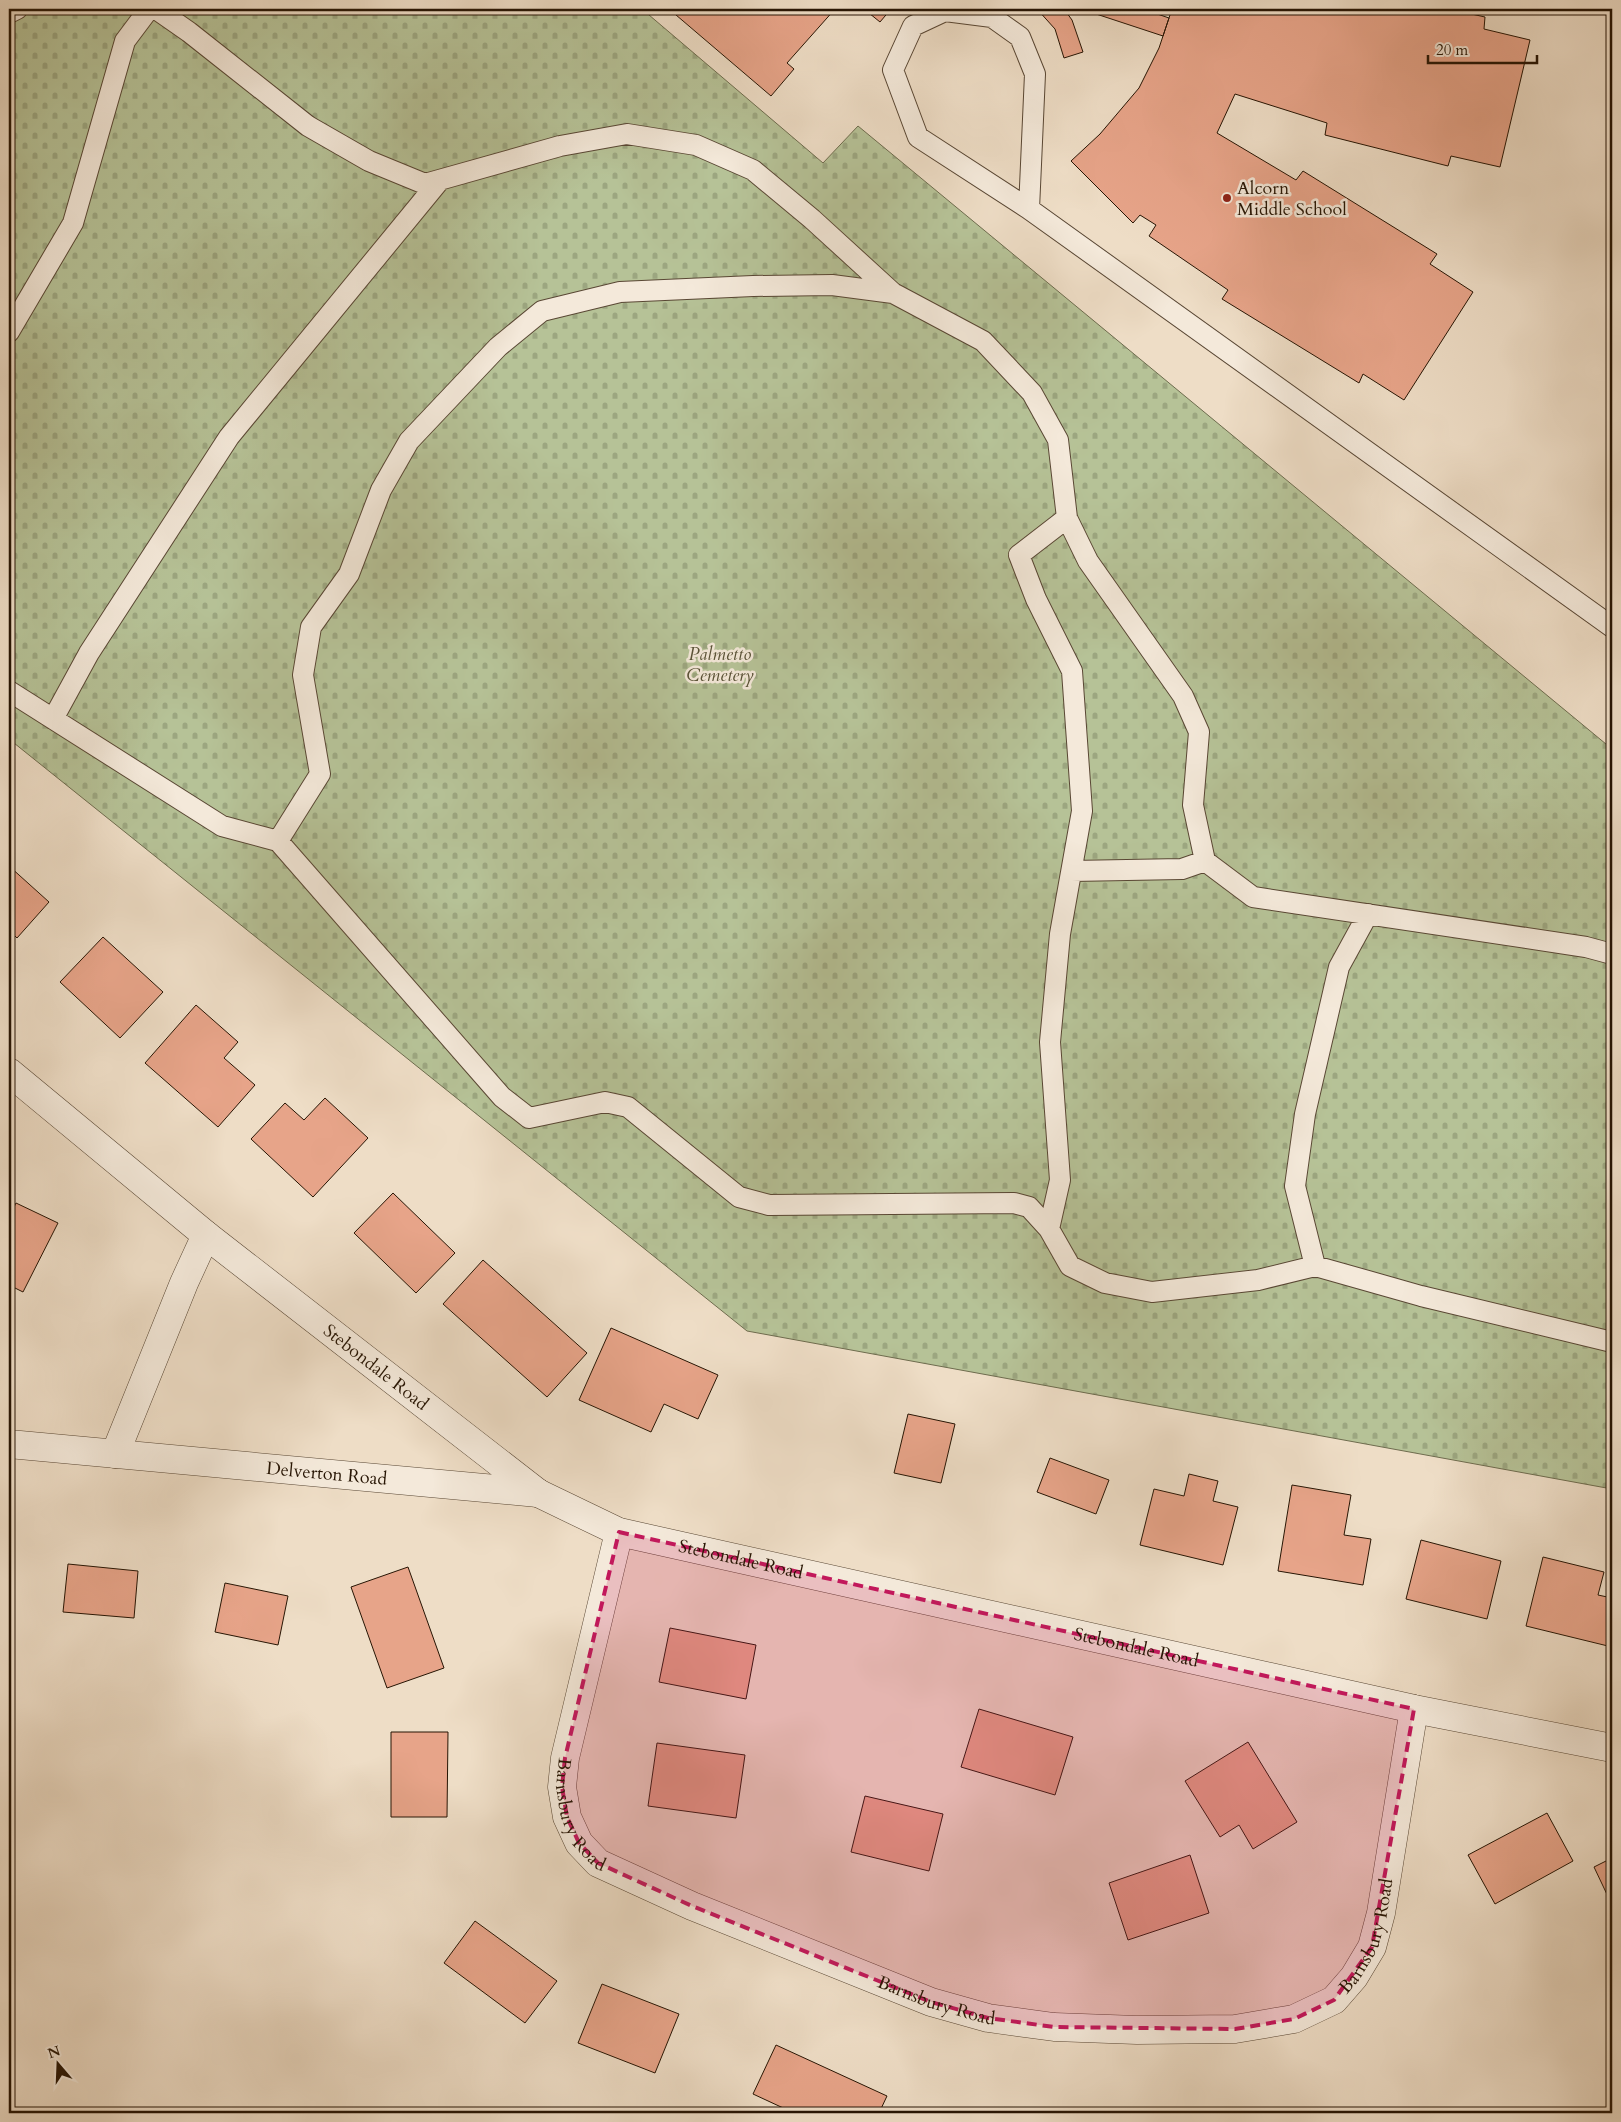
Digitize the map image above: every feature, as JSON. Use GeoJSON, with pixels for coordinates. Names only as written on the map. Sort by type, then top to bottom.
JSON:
{"type":"FeatureCollection","features":[{"type":"Feature","properties":{"kind":"street","name":"Stebondale Road"},"geometry":{"type":"LineString","coordinates":[[9,1072],[206,1235],[538,1493],[619,1532],[1414,1709],[1612,1748]]}},
{"type":"Feature","properties":{"kind":"street"},"geometry":{"type":"LineString","coordinates":[[115,1454],[184,1283],[206,1235]]}},
{"type":"Feature","properties":{"kind":"street","name":"Delverton Road"},"geometry":{"type":"LineString","coordinates":[[9,1444],[538,1493]]}},
{"type":"Feature","properties":{"kind":"street","name":"Barnsbury Road"},"geometry":{"type":"LineString","coordinates":[[619,1532],[565,1758],[563,1794],[567,1817],[579,1843],[598,1863],[692,1906],[931,2002],[988,2018],[1054,2027],[1137,2030],[1236,2029],[1294,2019],[1334,2000],[1354,1976],[1372,1947],[1381,1913],[1414,1709]]}},
{"type":"Feature","properties":{"kind":"lane"},"geometry":{"type":"LineString","coordinates":[[9,13],[17,9]]}},
{"type":"Feature","properties":{"kind":"lane"},"geometry":{"type":"LineString","coordinates":[[9,332],[73,223],[125,41],[149,9]]}},
{"type":"Feature","properties":{"kind":"lane"},"geometry":{"type":"LineString","coordinates":[[156,9],[189,32],[308,126],[369,161],[425,184],[560,146],[627,134],[696,145],[753,170],[812,219],[893,293],[983,341],[1032,393],[1058,440],[1066,518],[1088,561],[1183,696],[1199,732],[1193,805],[1205,861],[1253,896],[1586,947],[1612,954]]}},
{"type":"Feature","properties":{"kind":"lane"},"geometry":{"type":"LineString","coordinates":[[1029,209],[1035,74],[1020,37],[992,17],[945,11],[913,26],[893,70],[918,137],[1029,209],[1612,627]]}},
{"type":"Feature","properties":{"kind":"lane"},"geometry":{"type":"LineString","coordinates":[[53,719],[90,653],[229,437],[440,180]]}},
{"type":"Feature","properties":{"kind":"lane"},"geometry":{"type":"LineString","coordinates":[[278,841],[320,774],[303,675],[311,627],[349,574],[381,490],[410,441],[498,347],[542,311],[620,292],[753,286],[832,285],[893,293]]}},
{"type":"Feature","properties":{"kind":"lane"},"geometry":{"type":"LineString","coordinates":[[1049,1229],[1060,1180],[1050,1042],[1060,934],[1082,811],[1072,670],[1036,599],[1019,555],[1066,518]]}},
{"type":"Feature","properties":{"kind":"lane"},"geometry":{"type":"LineString","coordinates":[[9,692],[222,826],[278,841],[502,1097],[529,1118],[605,1102],[628,1107],[739,1197],[769,1206],[1014,1203],[1029,1207],[1049,1229],[1070,1266],[1105,1282],[1152,1292],[1258,1280],[1315,1266],[1421,1296],[1612,1342]]}},
{"type":"Feature","properties":{"kind":"lane"},"geometry":{"type":"LineString","coordinates":[[1072,870],[1182,869],[1205,861]]}},
{"type":"Feature","properties":{"kind":"lane"},"geometry":{"type":"LineString","coordinates":[[1315,1266],[1295,1186],[1305,1114],[1339,967],[1368,914]]}},
{"type":"Feature","properties":{"kind":"highlighted area"},"geometry":{"type":"Polygon","coordinates":[[[619,1532],[1414,1709],[1372,1947],[1334,2000],[1294,2019],[1235,2029],[1054,2027],[988,2018],[931,2002],[692,1906],[598,1863],[579,1843],[567,1817],[562,1787],[565,1758],[619,1532]]]}},
{"type":"Feature","properties":{"kind":"green space","name":"Palmetto Cemetery"},"geometry":{"type":"Polygon","coordinates":[[[9,9],[642,9],[823,163],[858,126],[1612,749],[1612,1489],[747,1331],[9,739],[9,9]]]}},
{"type":"Feature","properties":{"kind":"building"},"geometry":{"type":"Polygon","coordinates":[[[669,9],[835,9],[787,63],[794,69],[771,96],[669,9]]]}},
{"type":"Feature","properties":{"kind":"building"},"geometry":{"type":"Polygon","coordinates":[[[864,9],[891,9],[880,22],[864,9]]]}},
{"type":"Feature","properties":{"kind":"building"},"geometry":{"type":"Polygon","coordinates":[[[1037,9],[1064,9],[1072,20],[1083,52],[1064,58],[1055,29],[1037,9]]]}},
{"type":"Feature","properties":{"kind":"building"},"geometry":{"type":"Polygon","coordinates":[[[1081,9],[1143,9],[1169,18],[1163,36],[1081,9]]]}},
{"type":"Feature","properties":{"kind":"building","name":"Alcorn Middle School"},"geometry":{"type":"Polygon","coordinates":[[[1172,9],[1449,9],[1485,17],[1484,29],[1530,40],[1500,167],[1451,156],[1448,166],[1325,135],[1327,123],[1235,94],[1217,133],[1296,180],[1303,171],[1437,254],[1430,264],[1473,292],[1404,400],[1363,374],[1359,383],[1222,299],[1228,290],[1149,236],[1156,225],[1140,215],[1133,223],[1071,161],[1100,134],[1139,88],[1159,48],[1172,9]]]}},
{"type":"Feature","properties":{"kind":"building"},"geometry":{"type":"Polygon","coordinates":[[[9,866],[49,902],[17,938],[9,930],[9,866]]]}},
{"type":"Feature","properties":{"kind":"building"},"geometry":{"type":"Polygon","coordinates":[[[103,937],[163,992],[120,1038],[60,982],[103,937]]]}},
{"type":"Feature","properties":{"kind":"building"},"geometry":{"type":"Polygon","coordinates":[[[196,1005],[238,1042],[224,1058],[255,1085],[218,1127],[145,1063],[196,1005]]]}},
{"type":"Feature","properties":{"kind":"building"},"geometry":{"type":"Polygon","coordinates":[[[325,1098],[368,1138],[313,1197],[251,1139],[285,1103],[304,1120],[325,1098]]]}},
{"type":"Feature","properties":{"kind":"building"},"geometry":{"type":"Polygon","coordinates":[[[393,1193],[455,1253],[416,1293],[354,1233],[393,1193]]]}},
{"type":"Feature","properties":{"kind":"building"},"geometry":{"type":"Polygon","coordinates":[[[16,1203],[58,1223],[23,1292],[9,1285],[9,1217],[16,1203]]]}},
{"type":"Feature","properties":{"kind":"building"},"geometry":{"type":"Polygon","coordinates":[[[483,1260],[587,1353],[547,1397],[443,1304],[483,1260]]]}},
{"type":"Feature","properties":{"kind":"building"},"geometry":{"type":"Polygon","coordinates":[[[611,1328],[718,1375],[698,1419],[664,1404],[651,1432],[579,1400],[611,1328]]]}},
{"type":"Feature","properties":{"kind":"building"},"geometry":{"type":"Polygon","coordinates":[[[908,1414],[955,1424],[941,1483],[894,1473],[908,1414]]]}},
{"type":"Feature","properties":{"kind":"building"},"geometry":{"type":"Polygon","coordinates":[[[1050,1458],[1109,1480],[1096,1514],[1037,1492],[1050,1458]]]}},
{"type":"Feature","properties":{"kind":"building"},"geometry":{"type":"Polygon","coordinates":[[[1189,1474],[1218,1481],[1213,1501],[1238,1507],[1223,1565],[1140,1545],[1154,1489],[1184,1496],[1189,1474]]]}},
{"type":"Feature","properties":{"kind":"building"},"geometry":{"type":"Polygon","coordinates":[[[1292,1485],[1351,1495],[1344,1535],[1371,1539],[1363,1585],[1278,1571],[1292,1485]]]}},
{"type":"Feature","properties":{"kind":"building"},"geometry":{"type":"Polygon","coordinates":[[[1421,1540],[1501,1561],[1487,1619],[1406,1599],[1421,1540]]]}},
{"type":"Feature","properties":{"kind":"building"},"geometry":{"type":"Polygon","coordinates":[[[1543,1557],[1604,1572],[1598,1595],[1612,1598],[1612,1647],[1526,1626],[1543,1557]]]}},
{"type":"Feature","properties":{"kind":"building"},"geometry":{"type":"Polygon","coordinates":[[[68,1564],[138,1571],[134,1618],[63,1612],[68,1564]]]}},
{"type":"Feature","properties":{"kind":"building"},"geometry":{"type":"Polygon","coordinates":[[[408,1567],[444,1668],[387,1688],[351,1587],[408,1567]]]}},
{"type":"Feature","properties":{"kind":"building"},"geometry":{"type":"Polygon","coordinates":[[[225,1583],[288,1596],[278,1645],[215,1632],[225,1583]]]}},
{"type":"Feature","properties":{"kind":"building"},"geometry":{"type":"Polygon","coordinates":[[[670,1628],[756,1645],[746,1699],[659,1682],[670,1628]]]}},
{"type":"Feature","properties":{"kind":"building"},"geometry":{"type":"Polygon","coordinates":[[[979,1709],[1073,1737],[1055,1795],[961,1767],[979,1709]]]}},
{"type":"Feature","properties":{"kind":"building"},"geometry":{"type":"Polygon","coordinates":[[[391,1732],[448,1732],[447,1817],[391,1817],[391,1732]]]}},
{"type":"Feature","properties":{"kind":"building"},"geometry":{"type":"Polygon","coordinates":[[[1248,1742],[1297,1822],[1253,1849],[1239,1825],[1220,1837],[1185,1781],[1248,1742]]]}},
{"type":"Feature","properties":{"kind":"building"},"geometry":{"type":"Polygon","coordinates":[[[657,1743],[745,1755],[736,1818],[648,1806],[657,1743]]]}},
{"type":"Feature","properties":{"kind":"building"},"geometry":{"type":"Polygon","coordinates":[[[865,1796],[943,1814],[929,1871],[851,1852],[865,1796]]]}},
{"type":"Feature","properties":{"kind":"building"},"geometry":{"type":"Polygon","coordinates":[[[1612,1812],[1612,1829],[1608,1828],[1612,1812]]]}},
{"type":"Feature","properties":{"kind":"building"},"geometry":{"type":"Polygon","coordinates":[[[1547,1813],[1573,1861],[1495,1904],[1468,1855],[1547,1813]]]}},
{"type":"Feature","properties":{"kind":"building"},"geometry":{"type":"Polygon","coordinates":[[[1190,1855],[1209,1913],[1128,1940],[1109,1883],[1190,1855]]]}},
{"type":"Feature","properties":{"kind":"building"},"geometry":{"type":"Polygon","coordinates":[[[1612,1858],[1612,1905],[1594,1867],[1612,1858]]]}},
{"type":"Feature","properties":{"kind":"building"},"geometry":{"type":"Polygon","coordinates":[[[475,1921],[557,1981],[525,2023],[444,1963],[475,1921]]]}},
{"type":"Feature","properties":{"kind":"building"},"geometry":{"type":"Polygon","coordinates":[[[602,1984],[679,2014],[655,2073],[578,2043],[602,1984]]]}},
{"type":"Feature","properties":{"kind":"building"},"geometry":{"type":"Polygon","coordinates":[[[776,2045],[887,2096],[879,2113],[794,2113],[753,2094],[776,2045]]]}},
{"type":"Feature","properties":{"kind":"place","name":"Alcorn Middle School"},"geometry":{"type":"Point","coordinates":[1227,198]}}]}
